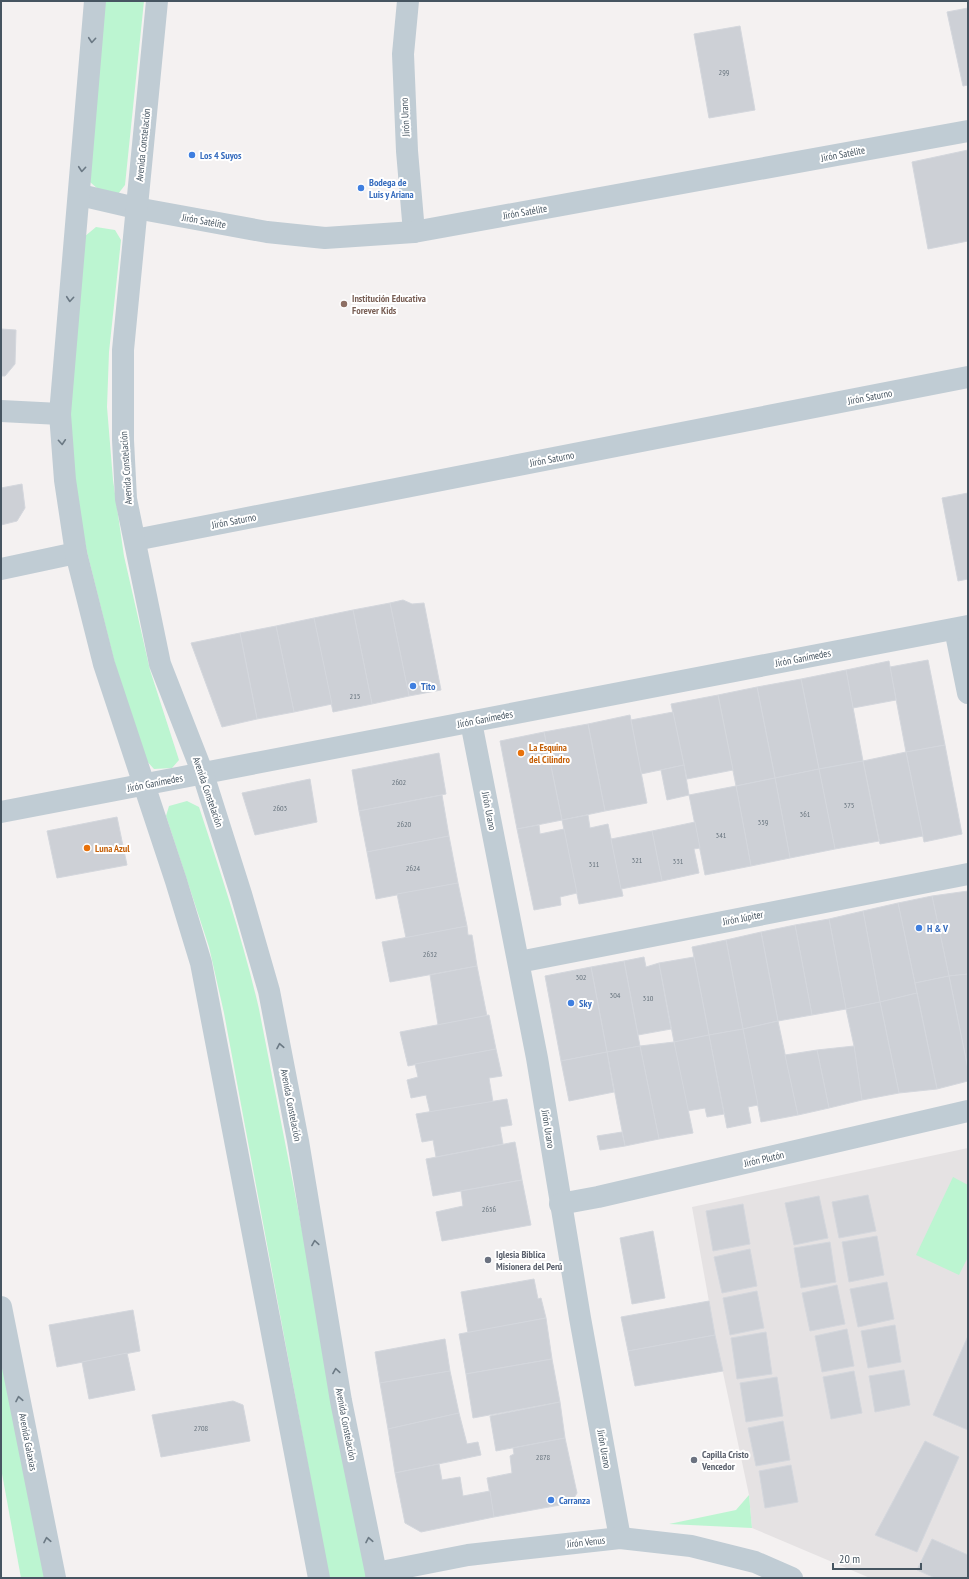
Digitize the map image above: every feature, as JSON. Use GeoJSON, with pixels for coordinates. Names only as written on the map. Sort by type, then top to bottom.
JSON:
{"type":"FeatureCollection","features":[{"type":"Feature","properties":{"kind":"street"},"geometry":{"type":"LineString","coordinates":[[95,1],[80,196],[60,414],[65,480],[76,553],[104,664],[145,785],[201,963],[319,1578]]}},
{"type":"Feature","properties":{"kind":"street","name":"Avenida Constelación"},"geometry":{"type":"LineString","coordinates":[[157,1],[122,350],[123,440],[126,492],[160,664],[203,774],[269,991],[298,1141],[341,1402],[376,1576]]}},
{"type":"Feature","properties":{"kind":"street","name":"Jirón Urano"},"geometry":{"type":"LineString","coordinates":[[408,1],[402,54],[407,151],[414,232]]}},
{"type":"Feature","properties":{"kind":"street","name":"Jirón Satélite"},"geometry":{"type":"LineString","coordinates":[[80,196],[267,232],[325,238],[414,232],[968,131]]}},
{"type":"Feature","properties":{"kind":"street","name":"Jirón Saturno"},"geometry":{"type":"LineString","coordinates":[[135,540],[968,378]]}},
{"type":"Feature","properties":{"kind":"street"},"geometry":{"type":"LineString","coordinates":[[1,411],[60,414]]}},
{"type":"Feature","properties":{"kind":"street"},"geometry":{"type":"LineString","coordinates":[[1,568],[76,553]]}},
{"type":"Feature","properties":{"kind":"street"},"geometry":{"type":"LineString","coordinates":[[961,627],[968,693]]}},
{"type":"Feature","properties":{"kind":"street","name":"Jirón Ganímedes"},"geometry":{"type":"LineString","coordinates":[[1,812],[961,627]]}},
{"type":"Feature","properties":{"kind":"street","name":"Jirón Urano"},"geometry":{"type":"LineString","coordinates":[[471,722],[537,1058],[560,1204],[620,1538]]}},
{"type":"Feature","properties":{"kind":"street","name":"Jirón Júpiter"},"geometry":{"type":"LineString","coordinates":[[519,962],[968,874]]}},
{"type":"Feature","properties":{"kind":"street","name":"Jirón Plutón"},"geometry":{"type":"LineString","coordinates":[[560,1204],[598,1197],[968,1111]]}},
{"type":"Feature","properties":{"kind":"street","name":"Avenida Galaxias"},"geometry":{"type":"LineString","coordinates":[[1,1307],[55,1578]]}},
{"type":"Feature","properties":{"kind":"street","name":"Jirón Venus"},"geometry":{"type":"LineString","coordinates":[[376,1576],[468,1555],[620,1538],[691,1546],[755,1562],[792,1578]]}},
{"type":"Feature","properties":{"kind":"shaded area"},"geometry":{"type":"Polygon","coordinates":[[[968,1148],[968,1578],[870,1578],[752,1528],[749,1495],[715,1335],[692,1207],[968,1148]]]}},
{"type":"Feature","properties":{"kind":"green space"},"geometry":{"type":"Polygon","coordinates":[[[105,1],[144,1],[125,185],[118,194],[98,189],[90,182],[105,1]]]}},
{"type":"Feature","properties":{"kind":"green space"},"geometry":{"type":"Polygon","coordinates":[[[96,227],[115,230],[121,240],[109,352],[107,407],[113,480],[124,556],[150,670],[179,760],[172,768],[154,769],[144,758],[118,676],[87,552],[77,502],[70,437],[71,396],[84,237],[96,227]]]}},
{"type":"Feature","properties":{"kind":"green space"},"geometry":{"type":"Polygon","coordinates":[[[187,801],[199,807],[239,932],[253,983],[370,1578],[329,1578],[224,1013],[209,947],[166,816],[169,806],[187,801]]]}},
{"type":"Feature","properties":{"kind":"green space"},"geometry":{"type":"Polygon","coordinates":[[[953,1177],[968,1185],[968,1257],[959,1275],[916,1255],[953,1177]]]}},
{"type":"Feature","properties":{"kind":"green space"},"geometry":{"type":"Polygon","coordinates":[[[1,1338],[48,1578],[21,1578],[1,1468],[1,1338]]]}},
{"type":"Feature","properties":{"kind":"green space"},"geometry":{"type":"Polygon","coordinates":[[[749,1495],[752,1528],[669,1524],[736,1510],[749,1495]]]}},
{"type":"Feature","properties":{"kind":"building"},"geometry":{"type":"Polygon","coordinates":[[[968,8],[968,85],[963,86],[947,12],[968,8]]]}},
{"type":"Feature","properties":{"kind":"building"},"geometry":{"type":"Polygon","coordinates":[[[740,26],[755,110],[709,118],[694,34],[740,26]]]}},
{"type":"Feature","properties":{"kind":"building"},"geometry":{"type":"Polygon","coordinates":[[[968,150],[968,241],[928,249],[912,162],[968,150]]]}},
{"type":"Feature","properties":{"kind":"building"},"geometry":{"type":"Polygon","coordinates":[[[1,329],[16,330],[15,364],[5,376],[1,376],[1,329]]]}},
{"type":"Feature","properties":{"kind":"building"},"geometry":{"type":"Polygon","coordinates":[[[22,484],[25,508],[17,521],[1,525],[1,488],[22,484]]]}},
{"type":"Feature","properties":{"kind":"building"},"geometry":{"type":"Polygon","coordinates":[[[968,493],[968,579],[958,581],[942,498],[968,493]]]}},
{"type":"Feature","properties":{"kind":"building"},"geometry":{"type":"Polygon","coordinates":[[[403,600],[412,604],[424,603],[441,690],[409,696],[390,603],[403,600]]]}},
{"type":"Feature","properties":{"kind":"building"},"geometry":{"type":"Polygon","coordinates":[[[390,603],[409,696],[372,704],[353,610],[390,603]]]}},
{"type":"Feature","properties":{"kind":"building"},"geometry":{"type":"Polygon","coordinates":[[[353,610],[372,704],[333,712],[314,618],[353,610]]]}},
{"type":"Feature","properties":{"kind":"building"},"geometry":{"type":"Polygon","coordinates":[[[314,618],[332,704],[294,712],[276,626],[314,618]]]}},
{"type":"Feature","properties":{"kind":"building"},"geometry":{"type":"Polygon","coordinates":[[[276,626],[294,712],[257,719],[240,633],[276,626]]]}},
{"type":"Feature","properties":{"kind":"building"},"geometry":{"type":"Polygon","coordinates":[[[240,633],[257,719],[222,727],[191,643],[240,633]]]}},
{"type":"Feature","properties":{"kind":"building"},"geometry":{"type":"Polygon","coordinates":[[[928,660],[945,745],[906,752],[890,667],[928,660]]]}},
{"type":"Feature","properties":{"kind":"building"},"geometry":{"type":"Polygon","coordinates":[[[889,661],[896,700],[853,708],[846,670],[889,661]]]}},
{"type":"Feature","properties":{"kind":"building"},"geometry":{"type":"Polygon","coordinates":[[[846,670],[863,761],[819,769],[801,679],[846,670]]]}},
{"type":"Feature","properties":{"kind":"building"},"geometry":{"type":"Polygon","coordinates":[[[801,679],[819,769],[775,778],[757,687],[801,679]]]}},
{"type":"Feature","properties":{"kind":"building"},"geometry":{"type":"Polygon","coordinates":[[[757,687],[775,778],[736,786],[718,695],[757,687]]]}},
{"type":"Feature","properties":{"kind":"building"},"geometry":{"type":"Polygon","coordinates":[[[718,695],[733,770],[687,779],[671,704],[718,695]]]}},
{"type":"Feature","properties":{"kind":"building"},"geometry":{"type":"Polygon","coordinates":[[[673,712],[684,765],[641,774],[631,720],[673,712]]]}},
{"type":"Feature","properties":{"kind":"building"},"geometry":{"type":"Polygon","coordinates":[[[630,715],[647,803],[605,811],[588,724],[630,715]]]}},
{"type":"Feature","properties":{"kind":"building"},"geometry":{"type":"Polygon","coordinates":[[[588,724],[605,811],[562,820],[544,732],[588,724]]]}},
{"type":"Feature","properties":{"kind":"building"},"geometry":{"type":"Polygon","coordinates":[[[544,732],[562,820],[517,829],[500,741],[544,732]]]}},
{"type":"Feature","properties":{"kind":"building"},"geometry":{"type":"Polygon","coordinates":[[[945,745],[962,834],[924,842],[906,752],[945,745]]]}},
{"type":"Feature","properties":{"kind":"building"},"geometry":{"type":"Polygon","coordinates":[[[906,752],[923,836],[880,844],[863,761],[906,752]]]}},
{"type":"Feature","properties":{"kind":"building"},"geometry":{"type":"Polygon","coordinates":[[[439,753],[446,794],[359,811],[352,770],[439,753]]]}},
{"type":"Feature","properties":{"kind":"building"},"geometry":{"type":"Polygon","coordinates":[[[863,761],[879,841],[835,849],[819,769],[863,761]]]}},
{"type":"Feature","properties":{"kind":"building"},"geometry":{"type":"Polygon","coordinates":[[[684,765],[689,795],[667,800],[661,770],[684,765]]]}},
{"type":"Feature","properties":{"kind":"building"},"geometry":{"type":"Polygon","coordinates":[[[819,769],[835,849],[790,858],[775,778],[819,769]]]}},
{"type":"Feature","properties":{"kind":"building"},"geometry":{"type":"Polygon","coordinates":[[[775,778],[790,858],[751,866],[736,786],[775,778]]]}},
{"type":"Feature","properties":{"kind":"building"},"geometry":{"type":"Polygon","coordinates":[[[310,779],[317,822],[255,835],[242,793],[310,779]]]}},
{"type":"Feature","properties":{"kind":"building"},"geometry":{"type":"Polygon","coordinates":[[[736,786],[751,866],[705,875],[689,795],[736,786]]]}},
{"type":"Feature","properties":{"kind":"building"},"geometry":{"type":"Polygon","coordinates":[[[442,795],[449,836],[367,852],[359,811],[442,795]]]}},
{"type":"Feature","properties":{"kind":"building"},"geometry":{"type":"Polygon","coordinates":[[[588,815],[590,828],[608,824],[623,896],[579,904],[562,820],[588,815]]]}},
{"type":"Feature","properties":{"kind":"building","name":"Luna Azul"},"geometry":{"type":"Polygon","coordinates":[[[117,817],[127,865],[57,878],[47,831],[117,817]]]}},
{"type":"Feature","properties":{"kind":"building"},"geometry":{"type":"Polygon","coordinates":[[[695,822],[700,848],[694,849],[699,873],[662,881],[652,831],[695,822]]]}},
{"type":"Feature","properties":{"kind":"building"},"geometry":{"type":"Polygon","coordinates":[[[539,825],[540,834],[564,829],[577,893],[560,897],[561,905],[534,910],[517,829],[539,825]]]}},
{"type":"Feature","properties":{"kind":"building"},"geometry":{"type":"Polygon","coordinates":[[[652,831],[662,881],[621,889],[611,839],[652,831]]]}},
{"type":"Feature","properties":{"kind":"building"},"geometry":{"type":"Polygon","coordinates":[[[449,836],[458,883],[376,899],[367,852],[449,836]]]}},
{"type":"Feature","properties":{"kind":"building"},"geometry":{"type":"Polygon","coordinates":[[[458,883],[467,926],[406,938],[397,894],[458,883]]]}},
{"type":"Feature","properties":{"kind":"building"},"geometry":{"type":"Polygon","coordinates":[[[968,891],[968,974],[949,976],[932,896],[968,891]]]}},
{"type":"Feature","properties":{"kind":"building"},"geometry":{"type":"Polygon","coordinates":[[[932,896],[949,976],[915,983],[898,903],[932,896]]]}},
{"type":"Feature","properties":{"kind":"building"},"geometry":{"type":"Polygon","coordinates":[[[898,903],[917,993],[880,1002],[863,911],[898,903]]]}},
{"type":"Feature","properties":{"kind":"building"},"geometry":{"type":"Polygon","coordinates":[[[863,911],[880,1002],[846,1009],[829,919],[863,911]]]}},
{"type":"Feature","properties":{"kind":"building"},"geometry":{"type":"Polygon","coordinates":[[[829,919],[846,1009],[812,1015],[795,925],[829,919]]]}},
{"type":"Feature","properties":{"kind":"building"},"geometry":{"type":"Polygon","coordinates":[[[795,925],[812,1015],[778,1021],[761,932],[795,925]]]}},
{"type":"Feature","properties":{"kind":"building"},"geometry":{"type":"Polygon","coordinates":[[[467,926],[468,935],[472,935],[477,966],[390,982],[382,942],[467,926]]]}},
{"type":"Feature","properties":{"kind":"building"},"geometry":{"type":"Polygon","coordinates":[[[761,932],[778,1021],[743,1029],[726,940],[761,932]]]}},
{"type":"Feature","properties":{"kind":"building"},"geometry":{"type":"Polygon","coordinates":[[[726,940],[743,1029],[709,1035],[692,947],[726,940]]]}},
{"type":"Feature","properties":{"kind":"building"},"geometry":{"type":"Polygon","coordinates":[[[644,957],[646,967],[659,963],[671,1029],[638,1035],[624,961],[644,957]]]}},
{"type":"Feature","properties":{"kind":"building"},"geometry":{"type":"Polygon","coordinates":[[[694,957],[709,1035],[674,1042],[659,963],[694,957]]]}},
{"type":"Feature","properties":{"kind":"building"},"geometry":{"type":"Polygon","coordinates":[[[624,961],[640,1046],[607,1052],[591,967],[624,961]]]}},
{"type":"Feature","properties":{"kind":"building"},"geometry":{"type":"Polygon","coordinates":[[[477,966],[487,1016],[438,1025],[430,975],[477,966]]]}},
{"type":"Feature","properties":{"kind":"building"},"geometry":{"type":"Polygon","coordinates":[[[591,967],[607,1052],[561,1061],[545,976],[591,967]]]}},
{"type":"Feature","properties":{"kind":"building"},"geometry":{"type":"Polygon","coordinates":[[[968,974],[968,1069],[949,976],[968,974]]]}},
{"type":"Feature","properties":{"kind":"building"},"geometry":{"type":"Polygon","coordinates":[[[949,976],[968,1069],[968,1081],[937,1089],[915,983],[949,976]]]}},
{"type":"Feature","properties":{"kind":"building"},"geometry":{"type":"Polygon","coordinates":[[[917,993],[937,1089],[899,1093],[880,1002],[917,993]]]}},
{"type":"Feature","properties":{"kind":"building"},"geometry":{"type":"Polygon","coordinates":[[[880,1002],[899,1093],[862,1100],[854,1046],[846,1009],[880,1002]]]}},
{"type":"Feature","properties":{"kind":"building"},"geometry":{"type":"Polygon","coordinates":[[[489,1015],[496,1049],[408,1066],[400,1032],[489,1015]]]}},
{"type":"Feature","properties":{"kind":"building"},"geometry":{"type":"Polygon","coordinates":[[[778,1021],[798,1115],[761,1122],[743,1029],[778,1021]]]}},
{"type":"Feature","properties":{"kind":"building"},"geometry":{"type":"Polygon","coordinates":[[[743,1029],[758,1105],[748,1107],[751,1123],[727,1128],[709,1035],[743,1029]]]}},
{"type":"Feature","properties":{"kind":"building"},"geometry":{"type":"Polygon","coordinates":[[[709,1035],[724,1114],[707,1117],[705,1108],[687,1111],[674,1042],[709,1035]]]}},
{"type":"Feature","properties":{"kind":"building"},"geometry":{"type":"Polygon","coordinates":[[[674,1042],[693,1133],[659,1139],[640,1046],[674,1042]]]}},
{"type":"Feature","properties":{"kind":"building"},"geometry":{"type":"Polygon","coordinates":[[[640,1046],[659,1139],[625,1146],[607,1052],[640,1046]]]}},
{"type":"Feature","properties":{"kind":"building"},"geometry":{"type":"Polygon","coordinates":[[[854,1046],[862,1100],[829,1108],[817,1050],[854,1046]]]}},
{"type":"Feature","properties":{"kind":"building"},"geometry":{"type":"Polygon","coordinates":[[[496,1049],[502,1076],[489,1078],[493,1102],[430,1112],[426,1095],[411,1098],[407,1080],[418,1077],[415,1064],[496,1049]]]}},
{"type":"Feature","properties":{"kind":"building"},"geometry":{"type":"Polygon","coordinates":[[[817,1050],[829,1108],[798,1115],[785,1055],[817,1050]]]}},
{"type":"Feature","properties":{"kind":"building"},"geometry":{"type":"Polygon","coordinates":[[[607,1052],[614,1092],[569,1101],[561,1061],[607,1052]]]}},
{"type":"Feature","properties":{"kind":"building"},"geometry":{"type":"Polygon","coordinates":[[[507,1099],[512,1125],[500,1127],[503,1144],[436,1157],[433,1140],[422,1142],[416,1114],[507,1099]]]}},
{"type":"Feature","properties":{"kind":"building"},"geometry":{"type":"Polygon","coordinates":[[[622,1132],[625,1146],[600,1150],[597,1136],[622,1132]]]}},
{"type":"Feature","properties":{"kind":"building"},"geometry":{"type":"Polygon","coordinates":[[[515,1142],[522,1180],[433,1196],[426,1159],[515,1142]]]}},
{"type":"Feature","properties":{"kind":"building"},"geometry":{"type":"Polygon","coordinates":[[[522,1180],[531,1225],[442,1241],[436,1212],[463,1206],[461,1191],[522,1180]]]}},
{"type":"Feature","properties":{"kind":"building"},"geometry":{"type":"Polygon","coordinates":[[[868,1195],[876,1231],[839,1238],[832,1202],[868,1195]]]}},
{"type":"Feature","properties":{"kind":"building"},"geometry":{"type":"Polygon","coordinates":[[[819,1196],[828,1238],[794,1245],[785,1203],[819,1196]]]}},
{"type":"Feature","properties":{"kind":"building"},"geometry":{"type":"Polygon","coordinates":[[[743,1204],[750,1244],[713,1251],[706,1211],[743,1204]]]}},
{"type":"Feature","properties":{"kind":"building"},"geometry":{"type":"Polygon","coordinates":[[[653,1231],[665,1298],[632,1304],[620,1238],[653,1231]]]}},
{"type":"Feature","properties":{"kind":"building"},"geometry":{"type":"Polygon","coordinates":[[[877,1236],[884,1275],[849,1282],[842,1242],[877,1236]]]}},
{"type":"Feature","properties":{"kind":"building"},"geometry":{"type":"Polygon","coordinates":[[[830,1242],[836,1282],[801,1288],[794,1248],[830,1242]]]}},
{"type":"Feature","properties":{"kind":"building"},"geometry":{"type":"Polygon","coordinates":[[[750,1249],[757,1286],[722,1293],[714,1257],[750,1249]]]}},
{"type":"Feature","properties":{"kind":"building"},"geometry":{"type":"Polygon","coordinates":[[[534,1279],[538,1299],[541,1298],[546,1318],[468,1333],[461,1292],[534,1279]]]}},
{"type":"Feature","properties":{"kind":"building"},"geometry":{"type":"Polygon","coordinates":[[[887,1282],[894,1319],[858,1327],[850,1289],[887,1282]]]}},
{"type":"Feature","properties":{"kind":"building"},"geometry":{"type":"Polygon","coordinates":[[[837,1285],[845,1324],[810,1331],[802,1293],[837,1285]]]}},
{"type":"Feature","properties":{"kind":"building"},"geometry":{"type":"Polygon","coordinates":[[[757,1291],[764,1328],[730,1335],[723,1298],[757,1291]]]}},
{"type":"Feature","properties":{"kind":"building"},"geometry":{"type":"Polygon","coordinates":[[[709,1301],[715,1335],[628,1351],[621,1317],[709,1301]]]}},
{"type":"Feature","properties":{"kind":"building"},"geometry":{"type":"Polygon","coordinates":[[[133,1310],[140,1351],[57,1367],[49,1325],[133,1310]]]}},
{"type":"Feature","properties":{"kind":"building"},"geometry":{"type":"Polygon","coordinates":[[[546,1318],[552,1359],[466,1374],[459,1334],[546,1318]]]}},
{"type":"Feature","properties":{"kind":"building"},"geometry":{"type":"Polygon","coordinates":[[[895,1325],[901,1362],[868,1368],[861,1331],[895,1325]]]}},
{"type":"Feature","properties":{"kind":"building"},"geometry":{"type":"Polygon","coordinates":[[[847,1329],[854,1366],[822,1372],[815,1336],[847,1329]]]}},
{"type":"Feature","properties":{"kind":"building"},"geometry":{"type":"Polygon","coordinates":[[[766,1332],[772,1374],[737,1379],[731,1338],[766,1332]]]}},
{"type":"Feature","properties":{"kind":"building"},"geometry":{"type":"Polygon","coordinates":[[[715,1335],[723,1371],[635,1386],[628,1351],[715,1335]]]}},
{"type":"Feature","properties":{"kind":"building"},"geometry":{"type":"Polygon","coordinates":[[[968,1336],[968,1430],[933,1415],[968,1336]]]}},
{"type":"Feature","properties":{"kind":"building"},"geometry":{"type":"Polygon","coordinates":[[[445,1339],[450,1371],[380,1383],[375,1352],[445,1339]]]}},
{"type":"Feature","properties":{"kind":"building"},"geometry":{"type":"Polygon","coordinates":[[[127,1353],[135,1390],[89,1399],[82,1362],[127,1353]]]}},
{"type":"Feature","properties":{"kind":"building"},"geometry":{"type":"Polygon","coordinates":[[[552,1359],[560,1402],[473,1418],[466,1374],[552,1359]]]}},
{"type":"Feature","properties":{"kind":"building"},"geometry":{"type":"Polygon","coordinates":[[[904,1370],[910,1405],[875,1412],[869,1376],[904,1370]]]}},
{"type":"Feature","properties":{"kind":"building"},"geometry":{"type":"Polygon","coordinates":[[[450,1371],[459,1413],[388,1429],[380,1383],[450,1371]]]}},
{"type":"Feature","properties":{"kind":"building"},"geometry":{"type":"Polygon","coordinates":[[[854,1371],[862,1413],[831,1419],[823,1377],[854,1371]]]}},
{"type":"Feature","properties":{"kind":"building"},"geometry":{"type":"Polygon","coordinates":[[[777,1377],[783,1416],[746,1422],[740,1383],[777,1377]]]}},
{"type":"Feature","properties":{"kind":"building"},"geometry":{"type":"Polygon","coordinates":[[[233,1401],[243,1405],[250,1441],[161,1457],[152,1415],[233,1401]]]}},
{"type":"Feature","properties":{"kind":"building"},"geometry":{"type":"Polygon","coordinates":[[[560,1402],[565,1438],[496,1451],[490,1416],[560,1402]]]}},
{"type":"Feature","properties":{"kind":"building"},"geometry":{"type":"Polygon","coordinates":[[[459,1413],[467,1444],[478,1442],[481,1455],[395,1473],[388,1429],[459,1413]]]}},
{"type":"Feature","properties":{"kind":"building"},"geometry":{"type":"Polygon","coordinates":[[[783,1421],[790,1460],[756,1466],[748,1428],[783,1421]]]}},
{"type":"Feature","properties":{"kind":"building"},"geometry":{"type":"Polygon","coordinates":[[[565,1438],[577,1493],[571,1503],[494,1517],[487,1478],[512,1473],[510,1456],[514,1454],[513,1448],[565,1438]]]}},
{"type":"Feature","properties":{"kind":"building"},"geometry":{"type":"Polygon","coordinates":[[[925,1441],[959,1457],[917,1552],[875,1535],[925,1441]]]}},
{"type":"Feature","properties":{"kind":"building"},"geometry":{"type":"Polygon","coordinates":[[[439,1464],[442,1480],[460,1477],[463,1496],[490,1491],[494,1517],[421,1532],[405,1523],[395,1473],[439,1464]]]}},
{"type":"Feature","properties":{"kind":"building"},"geometry":{"type":"Polygon","coordinates":[[[791,1465],[798,1502],[765,1508],[759,1471],[791,1465]]]}},
{"type":"Feature","properties":{"kind":"building"},"geometry":{"type":"Polygon","coordinates":[[[932,1539],[968,1555],[968,1578],[935,1578],[917,1570],[932,1539]]]}},
{"type":"Feature","properties":{"kind":"place","name":"Los 4 Suyos"},"geometry":{"type":"Point","coordinates":[192,155]}},
{"type":"Feature","properties":{"kind":"place","name":"Bodega de Luis y Ariana"},"geometry":{"type":"Point","coordinates":[361,188]}},
{"type":"Feature","properties":{"kind":"place","name":"Institución Educativa Forever Kids"},"geometry":{"type":"Point","coordinates":[344,304]}},
{"type":"Feature","properties":{"kind":"place","name":"Tito"},"geometry":{"type":"Point","coordinates":[413,686]}},
{"type":"Feature","properties":{"kind":"place","name":"La Esquina del Cilindro"},"geometry":{"type":"Point","coordinates":[521,753]}},
{"type":"Feature","properties":{"kind":"place","name":"Luna Azul"},"geometry":{"type":"Point","coordinates":[87,848]}},
{"type":"Feature","properties":{"kind":"place","name":"H & V"},"geometry":{"type":"Point","coordinates":[919,928]}},
{"type":"Feature","properties":{"kind":"place","name":"Sky"},"geometry":{"type":"Point","coordinates":[571,1003]}},
{"type":"Feature","properties":{"kind":"place","name":"Iglesia Biblica Misionera del Perú"},"geometry":{"type":"Point","coordinates":[488,1260]}},
{"type":"Feature","properties":{"kind":"place","name":"Capilla Cristo Vencedor"},"geometry":{"type":"Point","coordinates":[694,1460]}},
{"type":"Feature","properties":{"kind":"place","name":"Carranza"},"geometry":{"type":"Point","coordinates":[551,1500]}}]}
